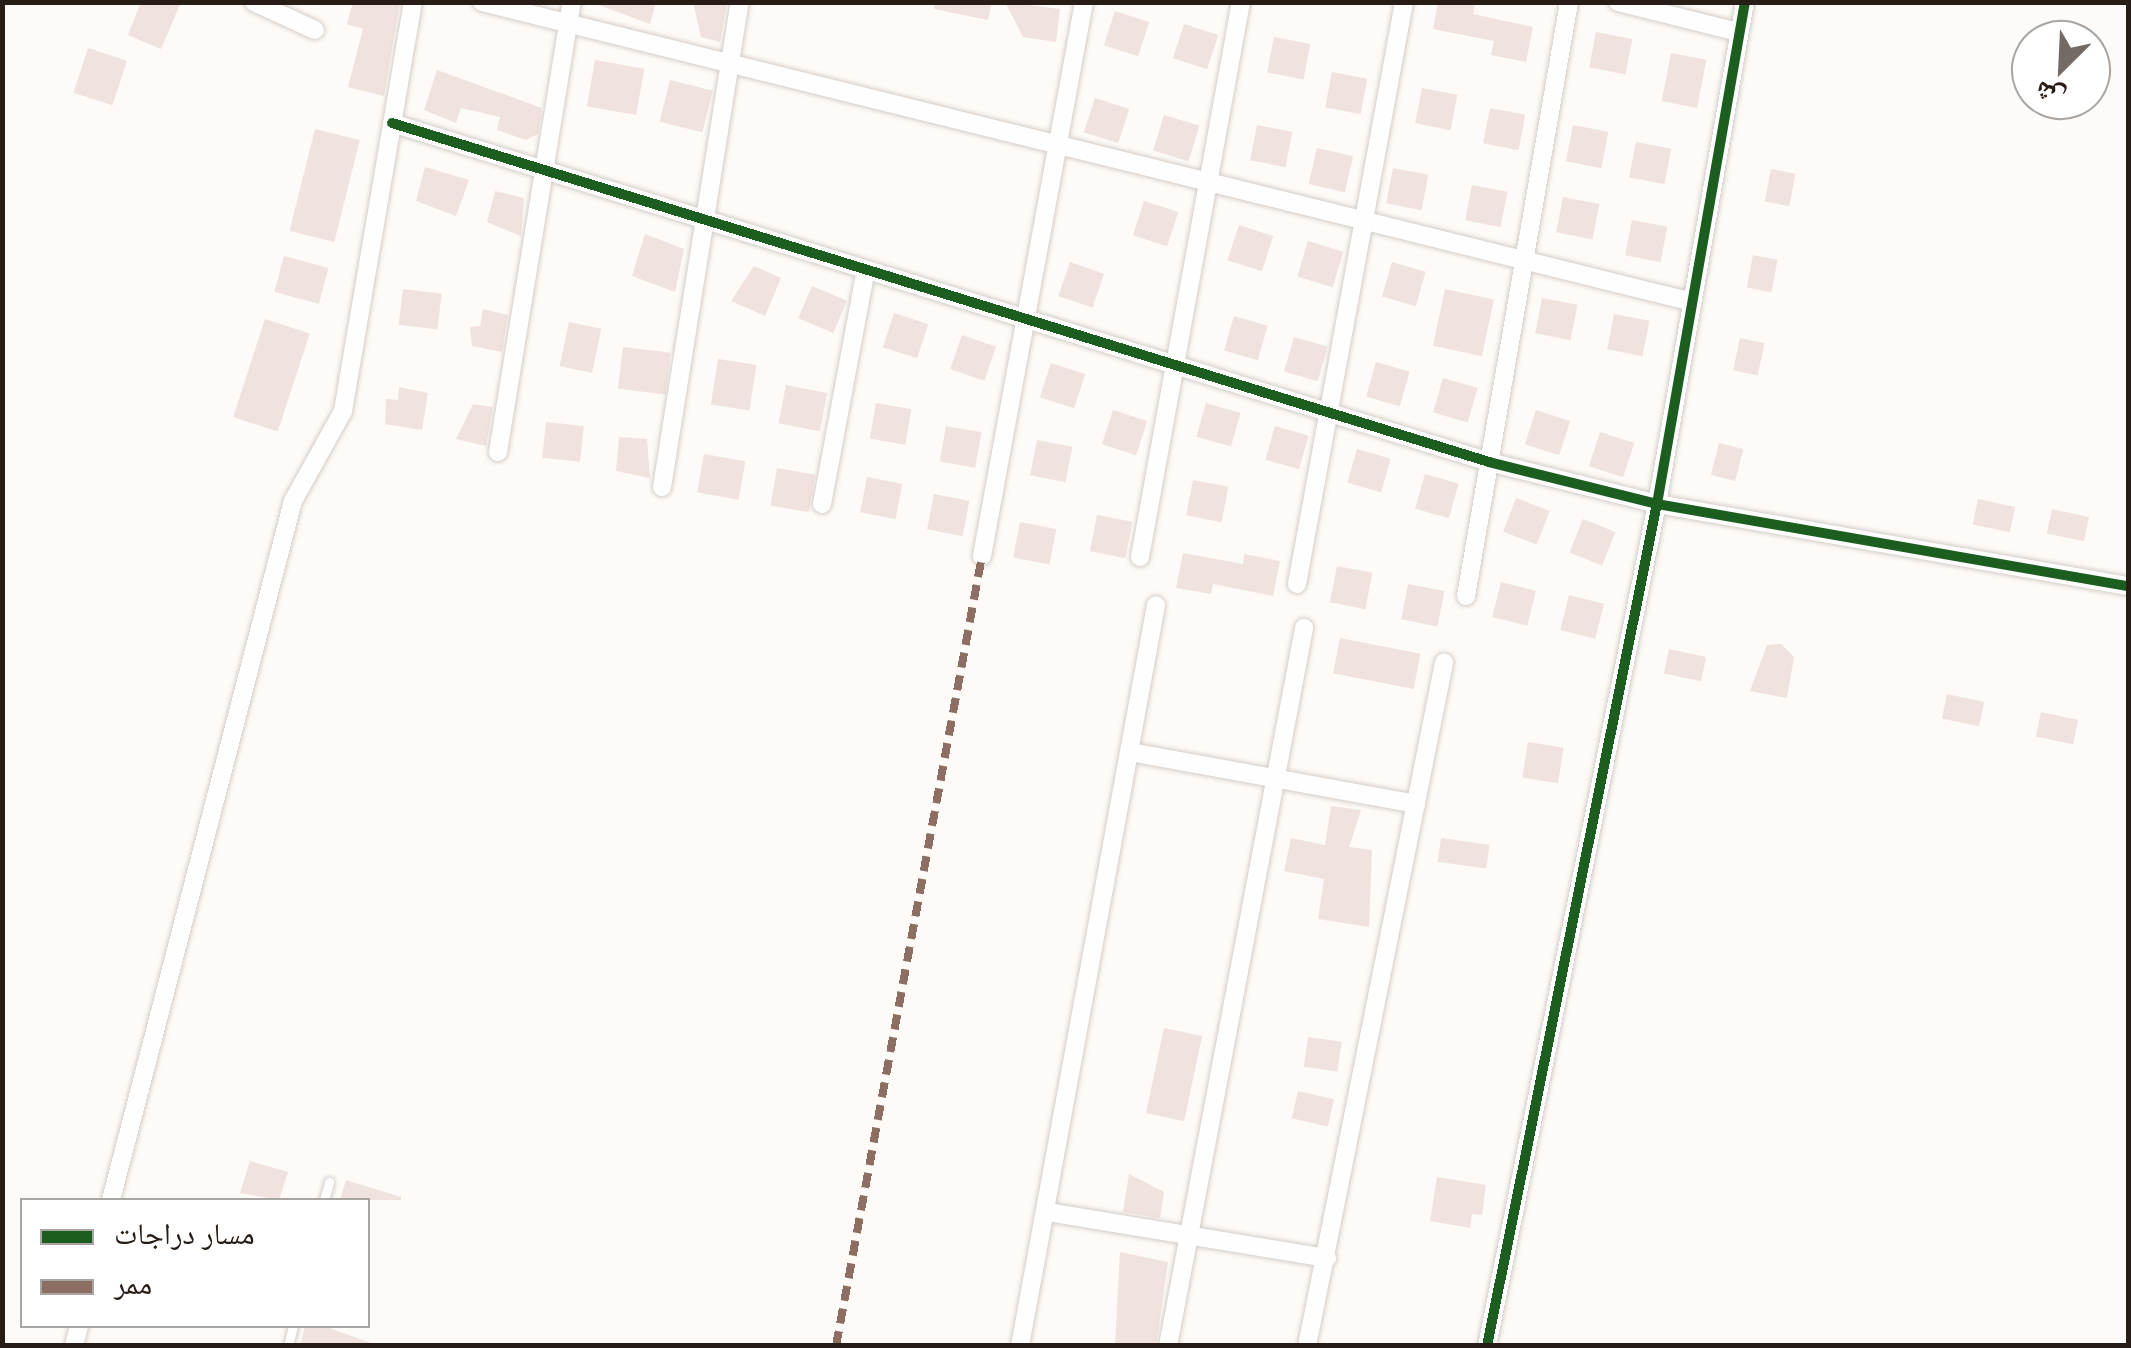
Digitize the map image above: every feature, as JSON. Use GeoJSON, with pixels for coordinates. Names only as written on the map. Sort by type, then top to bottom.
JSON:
{"type":"FeatureCollection","features":[{"type":"Feature","properties":{"kind":"street"},"geometry":{"type":"LineString","coordinates":[[254,2],[316,30]]}},
{"type":"Feature","properties":{"kind":"street"},"geometry":{"type":"LineString","coordinates":[[113,1198],[293,500],[342,410],[413,2]]}},
{"type":"Feature","properties":{"kind":"street"},"geometry":{"type":"LineString","coordinates":[[482,2],[1688,301]]}},
{"type":"Feature","properties":{"kind":"street"},"geometry":{"type":"LineString","coordinates":[[498,452],[572,2]]}},
{"type":"Feature","properties":{"kind":"street"},"geometry":{"type":"LineString","coordinates":[[662,487],[740,2]]}},
{"type":"Feature","properties":{"kind":"street"},"geometry":{"type":"LineString","coordinates":[[982,556],[1084,2]]}},
{"type":"Feature","properties":{"kind":"street"},"geometry":{"type":"LineString","coordinates":[[1140,557],[1241,2]]}},
{"type":"Feature","properties":{"kind":"street"},"geometry":{"type":"LineString","coordinates":[[1297,584],[1404,2]]}},
{"type":"Feature","properties":{"kind":"street"},"geometry":{"type":"LineString","coordinates":[[1466,596],[1569,2]]}},
{"type":"Feature","properties":{"kind":"street"},"geometry":{"type":"LineString","coordinates":[[1618,2],[1738,32]]}},
{"type":"Feature","properties":{"kind":"street"},"geometry":{"type":"LineString","coordinates":[[1487,1346],[1657,504],[1688,301],[1745,2]]}},
{"type":"Feature","properties":{"kind":"street"},"geometry":{"type":"LineString","coordinates":[[392,123],[1489,462],[1657,504],[2128,586]]}},
{"type":"Feature","properties":{"kind":"street"},"geometry":{"type":"LineString","coordinates":[[822,504],[866,270]]}},
{"type":"Feature","properties":{"kind":"street"},"geometry":{"type":"LineString","coordinates":[[1020,1346],[1048,1212],[1156,605]]}},
{"type":"Feature","properties":{"kind":"street"},"geometry":{"type":"LineString","coordinates":[[1168,1346],[1192,1238],[1304,628]]}},
{"type":"Feature","properties":{"kind":"street"},"geometry":{"type":"LineString","coordinates":[[1307,1346],[1444,663]]}},
{"type":"Feature","properties":{"kind":"street"},"geometry":{"type":"LineString","coordinates":[[1130,752],[1416,804]]}},
{"type":"Feature","properties":{"kind":"street"},"geometry":{"type":"LineString","coordinates":[[1048,1212],[1327,1258]]}},
{"type":"Feature","properties":{"kind":"lane"},"geometry":{"type":"LineString","coordinates":[[325,1198],[329,1182]]}},
{"type":"Feature","properties":{"kind":"building"},"geometry":{"type":"Polygon","coordinates":[[[141,2],[181,2],[161,49],[128,35],[141,2]]]}},
{"type":"Feature","properties":{"kind":"building"},"geometry":{"type":"Polygon","coordinates":[[[353,2],[400,2],[384,96],[348,87],[363,29],[347,24],[353,2]]]}},
{"type":"Feature","properties":{"kind":"building"},"geometry":{"type":"Polygon","coordinates":[[[591,2],[656,2],[650,24],[591,2]]]}},
{"type":"Feature","properties":{"kind":"building"},"geometry":{"type":"Polygon","coordinates":[[[693,2],[727,2],[720,42],[701,37],[693,2]]]}},
{"type":"Feature","properties":{"kind":"building"},"geometry":{"type":"Polygon","coordinates":[[[934,2],[992,2],[988,20],[934,9],[934,2]]]}},
{"type":"Feature","properties":{"kind":"building"},"geometry":{"type":"Polygon","coordinates":[[[1005,2],[1060,9],[1056,42],[1023,37],[1005,2]]]}},
{"type":"Feature","properties":{"kind":"building"},"geometry":{"type":"Polygon","coordinates":[[[1438,2],[1475,2],[1473,14],[1533,27],[1526,62],[1491,55],[1494,41],[1433,29],[1438,2]]]}},
{"type":"Feature","properties":{"kind":"building"},"geometry":{"type":"Polygon","coordinates":[[[1115,11],[1149,22],[1138,56],[1104,45],[1115,11]]]}},
{"type":"Feature","properties":{"kind":"building"},"geometry":{"type":"Polygon","coordinates":[[[1184,24],[1218,35],[1207,69],[1173,58],[1184,24]]]}},
{"type":"Feature","properties":{"kind":"building"},"geometry":{"type":"Polygon","coordinates":[[[1596,32],[1632,39],[1625,74],[1589,67],[1596,32]]]}},
{"type":"Feature","properties":{"kind":"building"},"geometry":{"type":"Polygon","coordinates":[[[1274,37],[1310,44],[1303,79],[1267,72],[1274,37]]]}},
{"type":"Feature","properties":{"kind":"building"},"geometry":{"type":"Polygon","coordinates":[[[88,48],[127,61],[112,105],[73,93],[88,48]]]}},
{"type":"Feature","properties":{"kind":"building"},"geometry":{"type":"Polygon","coordinates":[[[1671,53],[1706,60],[1697,108],[1662,101],[1671,53]]]}},
{"type":"Feature","properties":{"kind":"building"},"geometry":{"type":"Polygon","coordinates":[[[595,60],[644,69],[636,115],[587,106],[595,60]]]}},
{"type":"Feature","properties":{"kind":"building"},"geometry":{"type":"Polygon","coordinates":[[[437,70],[542,108],[538,134],[526,140],[497,130],[500,117],[461,108],[456,123],[424,110],[437,70]]]}},
{"type":"Feature","properties":{"kind":"building"},"geometry":{"type":"Polygon","coordinates":[[[1332,72],[1367,79],[1360,114],[1325,107],[1332,72]]]}},
{"type":"Feature","properties":{"kind":"building"},"geometry":{"type":"Polygon","coordinates":[[[670,80],[713,91],[702,132],[660,122],[670,80]]]}},
{"type":"Feature","properties":{"kind":"building"},"geometry":{"type":"Polygon","coordinates":[[[1422,88],[1457,95],[1450,130],[1415,123],[1422,88]]]}},
{"type":"Feature","properties":{"kind":"building"},"geometry":{"type":"Polygon","coordinates":[[[1095,98],[1129,109],[1118,143],[1084,132],[1095,98]]]}},
{"type":"Feature","properties":{"kind":"building"},"geometry":{"type":"Polygon","coordinates":[[[1490,108],[1525,115],[1518,150],[1483,143],[1490,108]]]}},
{"type":"Feature","properties":{"kind":"building"},"geometry":{"type":"Polygon","coordinates":[[[1164,115],[1199,126],[1189,161],[1153,150],[1164,115]]]}},
{"type":"Feature","properties":{"kind":"building"},"geometry":{"type":"Polygon","coordinates":[[[1257,125],[1292,132],[1285,167],[1250,160],[1257,125]]]}},
{"type":"Feature","properties":{"kind":"building"},"geometry":{"type":"Polygon","coordinates":[[[1573,125],[1608,132],[1601,168],[1566,161],[1573,125]]]}},
{"type":"Feature","properties":{"kind":"building"},"geometry":{"type":"Polygon","coordinates":[[[315,129],[360,140],[334,242],[290,231],[315,129]]]}},
{"type":"Feature","properties":{"kind":"building"},"geometry":{"type":"Polygon","coordinates":[[[1636,142],[1671,149],[1664,184],[1629,177],[1636,142]]]}},
{"type":"Feature","properties":{"kind":"building"},"geometry":{"type":"Polygon","coordinates":[[[1317,148],[1353,156],[1345,192],[1309,184],[1317,148]]]}},
{"type":"Feature","properties":{"kind":"building"},"geometry":{"type":"Polygon","coordinates":[[[425,167],[469,180],[456,216],[416,201],[425,167]]]}},
{"type":"Feature","properties":{"kind":"building"},"geometry":{"type":"Polygon","coordinates":[[[1393,168],[1428,175],[1421,210],[1386,203],[1393,168]]]}},
{"type":"Feature","properties":{"kind":"building"},"geometry":{"type":"Polygon","coordinates":[[[1771,169],[1796,174],[1789,206],[1765,201],[1771,169]]]}},
{"type":"Feature","properties":{"kind":"building"},"geometry":{"type":"Polygon","coordinates":[[[1472,185],[1507,192],[1500,227],[1465,220],[1472,185]]]}},
{"type":"Feature","properties":{"kind":"building"},"geometry":{"type":"Polygon","coordinates":[[[495,191],[524,198],[521,236],[487,222],[495,191]]]}},
{"type":"Feature","properties":{"kind":"building"},"geometry":{"type":"Polygon","coordinates":[[[1563,197],[1599,204],[1592,239],[1556,232],[1563,197]]]}},
{"type":"Feature","properties":{"kind":"building"},"geometry":{"type":"Polygon","coordinates":[[[1144,201],[1178,212],[1167,246],[1133,235],[1144,201]]]}},
{"type":"Feature","properties":{"kind":"building"},"geometry":{"type":"Polygon","coordinates":[[[1632,220],[1667,227],[1660,262],[1625,255],[1632,220]]]}},
{"type":"Feature","properties":{"kind":"building"},"geometry":{"type":"Polygon","coordinates":[[[1239,225],[1273,236],[1262,271],[1228,260],[1239,225]]]}},
{"type":"Feature","properties":{"kind":"building"},"geometry":{"type":"Polygon","coordinates":[[[645,234],[684,249],[675,292],[632,276],[645,234]]]}},
{"type":"Feature","properties":{"kind":"building"},"geometry":{"type":"Polygon","coordinates":[[[1308,241],[1343,252],[1333,287],[1297,276],[1308,241]]]}},
{"type":"Feature","properties":{"kind":"building"},"geometry":{"type":"Polygon","coordinates":[[[1753,255],[1778,260],[1771,292],[1747,287],[1753,255]]]}},
{"type":"Feature","properties":{"kind":"building"},"geometry":{"type":"Polygon","coordinates":[[[284,256],[328,268],[319,304],[274,292],[284,256]]]}},
{"type":"Feature","properties":{"kind":"building"},"geometry":{"type":"Polygon","coordinates":[[[1070,262],[1104,274],[1092,308],[1058,296],[1070,262]]]}},
{"type":"Feature","properties":{"kind":"building"},"geometry":{"type":"Polygon","coordinates":[[[1392,262],[1426,272],[1416,306],[1382,297],[1392,262]]]}},
{"type":"Feature","properties":{"kind":"building"},"geometry":{"type":"Polygon","coordinates":[[[754,266],[781,278],[765,316],[731,301],[754,266]]]}},
{"type":"Feature","properties":{"kind":"building"},"geometry":{"type":"Polygon","coordinates":[[[812,286],[847,301],[833,333],[798,318],[812,286]]]}},
{"type":"Feature","properties":{"kind":"building"},"geometry":{"type":"Polygon","coordinates":[[[403,289],[442,294],[437,329],[399,325],[403,289]]]}},
{"type":"Feature","properties":{"kind":"building"},"geometry":{"type":"Polygon","coordinates":[[[1445,289],[1494,299],[1482,356],[1433,346],[1445,289]]]}},
{"type":"Feature","properties":{"kind":"building"},"geometry":{"type":"Polygon","coordinates":[[[1542,298],[1577,305],[1570,340],[1535,333],[1542,298]]]}},
{"type":"Feature","properties":{"kind":"building"},"geometry":{"type":"Polygon","coordinates":[[[483,309],[508,315],[502,352],[472,346],[470,327],[480,326],[483,309]]]}},
{"type":"Feature","properties":{"kind":"building"},"geometry":{"type":"Polygon","coordinates":[[[894,313],[928,324],[917,358],[883,347],[894,313]]]}},
{"type":"Feature","properties":{"kind":"building"},"geometry":{"type":"Polygon","coordinates":[[[1614,314],[1649,321],[1642,356],[1607,349],[1614,314]]]}},
{"type":"Feature","properties":{"kind":"building"},"geometry":{"type":"Polygon","coordinates":[[[1234,316],[1268,326],[1258,360],[1224,351],[1234,316]]]}},
{"type":"Feature","properties":{"kind":"building"},"geometry":{"type":"Polygon","coordinates":[[[265,319],[310,334],[278,431],[233,417],[265,319]]]}},
{"type":"Feature","properties":{"kind":"building"},"geometry":{"type":"Polygon","coordinates":[[[569,322],[601,329],[592,373],[560,366],[569,322]]]}},
{"type":"Feature","properties":{"kind":"building"},"geometry":{"type":"Polygon","coordinates":[[[962,335],[996,347],[984,381],[950,369],[962,335]]]}},
{"type":"Feature","properties":{"kind":"building"},"geometry":{"type":"Polygon","coordinates":[[[1294,337],[1328,347],[1318,381],[1284,372],[1294,337]]]}},
{"type":"Feature","properties":{"kind":"building"},"geometry":{"type":"Polygon","coordinates":[[[1740,338],[1764,343],[1758,375],[1733,370],[1740,338]]]}},
{"type":"Feature","properties":{"kind":"building"},"geometry":{"type":"Polygon","coordinates":[[[623,347],[671,353],[666,395],[618,389],[623,347]]]}},
{"type":"Feature","properties":{"kind":"building"},"geometry":{"type":"Polygon","coordinates":[[[718,359],[757,365],[749,411],[711,404],[718,359]]]}},
{"type":"Feature","properties":{"kind":"building"},"geometry":{"type":"Polygon","coordinates":[[[1376,362],[1410,372],[1400,406],[1366,397],[1376,362]]]}},
{"type":"Feature","properties":{"kind":"building"},"geometry":{"type":"Polygon","coordinates":[[[1051,363],[1085,374],[1074,408],[1040,397],[1051,363]]]}},
{"type":"Feature","properties":{"kind":"building"},"geometry":{"type":"Polygon","coordinates":[[[1443,378],[1478,388],[1468,423],[1433,413],[1443,378]]]}},
{"type":"Feature","properties":{"kind":"building"},"geometry":{"type":"Polygon","coordinates":[[[786,385],[827,393],[820,431],[779,423],[786,385]]]}},
{"type":"Feature","properties":{"kind":"building"},"geometry":{"type":"Polygon","coordinates":[[[399,387],[428,393],[422,430],[385,424],[386,399],[398,400],[399,387]]]}},
{"type":"Feature","properties":{"kind":"building"},"geometry":{"type":"Polygon","coordinates":[[[876,403],[911,409],[905,445],[870,438],[876,403]]]}},
{"type":"Feature","properties":{"kind":"building"},"geometry":{"type":"Polygon","coordinates":[[[1206,403],[1241,413],[1231,447],[1196,437],[1206,403]]]}},
{"type":"Feature","properties":{"kind":"building"},"geometry":{"type":"Polygon","coordinates":[[[473,404],[493,407],[486,446],[456,439],[473,404]]]}},
{"type":"Feature","properties":{"kind":"building"},"geometry":{"type":"Polygon","coordinates":[[[1113,410],[1147,421],[1136,455],[1102,444],[1113,410]]]}},
{"type":"Feature","properties":{"kind":"building"},"geometry":{"type":"Polygon","coordinates":[[[1536,410],[1570,421],[1559,455],[1525,444],[1536,410]]]}},
{"type":"Feature","properties":{"kind":"building"},"geometry":{"type":"Polygon","coordinates":[[[546,422],[584,426],[580,462],[542,458],[546,422]]]}},
{"type":"Feature","properties":{"kind":"building"},"geometry":{"type":"Polygon","coordinates":[[[946,426],[981,432],[975,468],[940,461],[946,426]]]}},
{"type":"Feature","properties":{"kind":"building"},"geometry":{"type":"Polygon","coordinates":[[[1275,426],[1309,436],[1299,469],[1265,460],[1275,426]]]}},
{"type":"Feature","properties":{"kind":"building"},"geometry":{"type":"Polygon","coordinates":[[[1600,432],[1634,443],[1623,477],[1589,466],[1600,432]]]}},
{"type":"Feature","properties":{"kind":"building"},"geometry":{"type":"Polygon","coordinates":[[[619,437],[647,439],[650,478],[616,471],[619,437]]]}},
{"type":"Feature","properties":{"kind":"building"},"geometry":{"type":"Polygon","coordinates":[[[1037,440],[1072,447],[1065,482],[1030,475],[1037,440]]]}},
{"type":"Feature","properties":{"kind":"building"},"geometry":{"type":"Polygon","coordinates":[[[1719,443],[1743,449],[1735,481],[1711,475],[1719,443]]]}},
{"type":"Feature","properties":{"kind":"building"},"geometry":{"type":"Polygon","coordinates":[[[1357,449],[1391,459],[1381,492],[1347,483],[1357,449]]]}},
{"type":"Feature","properties":{"kind":"building"},"geometry":{"type":"Polygon","coordinates":[[[704,454],[745,461],[739,500],[697,492],[704,454]]]}},
{"type":"Feature","properties":{"kind":"building"},"geometry":{"type":"Polygon","coordinates":[[[777,468],[815,475],[809,512],[770,505],[777,468]]]}},
{"type":"Feature","properties":{"kind":"building"},"geometry":{"type":"Polygon","coordinates":[[[1425,474],[1459,484],[1449,518],[1415,509],[1425,474]]]}},
{"type":"Feature","properties":{"kind":"building"},"geometry":{"type":"Polygon","coordinates":[[[867,477],[902,484],[895,519],[860,512],[867,477]]]}},
{"type":"Feature","properties":{"kind":"building"},"geometry":{"type":"Polygon","coordinates":[[[1193,480],[1228,487],[1221,522],[1186,515],[1193,480]]]}},
{"type":"Feature","properties":{"kind":"building"},"geometry":{"type":"Polygon","coordinates":[[[934,494],[969,501],[962,536],[927,529],[934,494]]]}},
{"type":"Feature","properties":{"kind":"building"},"geometry":{"type":"Polygon","coordinates":[[[1516,498],[1550,511],[1537,545],[1503,532],[1516,498]]]}},
{"type":"Feature","properties":{"kind":"building"},"geometry":{"type":"Polygon","coordinates":[[[1978,499],[2015,507],[2010,532],[1973,524],[1978,499]]]}},
{"type":"Feature","properties":{"kind":"building"},"geometry":{"type":"Polygon","coordinates":[[[2052,509],[2089,517],[2084,541],[2047,533],[2052,509]]]}},
{"type":"Feature","properties":{"kind":"building"},"geometry":{"type":"Polygon","coordinates":[[[1097,515],[1132,522],[1125,558],[1090,551],[1097,515]]]}},
{"type":"Feature","properties":{"kind":"building"},"geometry":{"type":"Polygon","coordinates":[[[1583,519],[1615,532],[1602,565],[1570,552],[1583,519]]]}},
{"type":"Feature","properties":{"kind":"building"},"geometry":{"type":"Polygon","coordinates":[[[1020,522],[1056,529],[1049,564],[1013,557],[1020,522]]]}},
{"type":"Feature","properties":{"kind":"building"},"geometry":{"type":"Polygon","coordinates":[[[1183,553],[1243,564],[1244,554],[1280,561],[1273,596],[1213,584],[1211,594],[1176,588],[1183,553]]]}},
{"type":"Feature","properties":{"kind":"building"},"geometry":{"type":"Polygon","coordinates":[[[1337,566],[1372,573],[1365,609],[1330,602],[1337,566]]]}},
{"type":"Feature","properties":{"kind":"building"},"geometry":{"type":"Polygon","coordinates":[[[1501,582],[1536,591],[1527,626],[1492,617],[1501,582]]]}},
{"type":"Feature","properties":{"kind":"building"},"geometry":{"type":"Polygon","coordinates":[[[1408,584],[1444,591],[1437,626],[1401,619],[1408,584]]]}},
{"type":"Feature","properties":{"kind":"building"},"geometry":{"type":"Polygon","coordinates":[[[1569,595],[1604,604],[1595,639],[1560,630],[1569,595]]]}},
{"type":"Feature","properties":{"kind":"building"},"geometry":{"type":"Polygon","coordinates":[[[1340,638],[1420,654],[1414,689],[1333,673],[1340,638]]]}},
{"type":"Feature","properties":{"kind":"building"},"geometry":{"type":"Polygon","coordinates":[[[1781,644],[1794,657],[1787,698],[1750,691],[1767,645],[1781,644]]]}},
{"type":"Feature","properties":{"kind":"building"},"geometry":{"type":"Polygon","coordinates":[[[1669,649],[1706,657],[1701,681],[1664,673],[1669,649]]]}},
{"type":"Feature","properties":{"kind":"building"},"geometry":{"type":"Polygon","coordinates":[[[1947,694],[1984,702],[1979,726],[1942,718],[1947,694]]]}},
{"type":"Feature","properties":{"kind":"building"},"geometry":{"type":"Polygon","coordinates":[[[2041,712],[2078,720],[2073,744],[2036,736],[2041,712]]]}},
{"type":"Feature","properties":{"kind":"building"},"geometry":{"type":"Polygon","coordinates":[[[1528,742],[1564,748],[1558,783],[1522,778],[1528,742]]]}},
{"type":"Feature","properties":{"kind":"building"},"geometry":{"type":"Polygon","coordinates":[[[1331,806],[1361,810],[1349,847],[1372,850],[1369,927],[1318,919],[1324,879],[1284,871],[1291,838],[1325,845],[1331,806]]]}},
{"type":"Feature","properties":{"kind":"building"},"geometry":{"type":"Polygon","coordinates":[[[1441,838],[1490,845],[1486,869],[1438,862],[1441,838]]]}},
{"type":"Feature","properties":{"kind":"building"},"geometry":{"type":"Polygon","coordinates":[[[1164,1028],[1202,1036],[1184,1121],[1146,1113],[1164,1028]]]}},
{"type":"Feature","properties":{"kind":"building"},"geometry":{"type":"Polygon","coordinates":[[[1308,1037],[1342,1042],[1337,1071],[1304,1067],[1308,1037]]]}},
{"type":"Feature","properties":{"kind":"building"},"geometry":{"type":"Polygon","coordinates":[[[1298,1091],[1334,1099],[1328,1127],[1292,1118],[1298,1091]]]}},
{"type":"Feature","properties":{"kind":"building"},"geometry":{"type":"Polygon","coordinates":[[[250,1161],[288,1172],[280,1198],[240,1193],[250,1161]]]}},
{"type":"Feature","properties":{"kind":"building"},"geometry":{"type":"Polygon","coordinates":[[[1129,1174],[1164,1192],[1160,1218],[1123,1212],[1129,1174]]]}},
{"type":"Feature","properties":{"kind":"building"},"geometry":{"type":"Polygon","coordinates":[[[1437,1177],[1486,1185],[1482,1215],[1472,1214],[1470,1228],[1430,1221],[1437,1177]]]}},
{"type":"Feature","properties":{"kind":"building"},"geometry":{"type":"Polygon","coordinates":[[[346,1180],[401,1200],[370,1200],[341,1198],[346,1180]]]}},
{"type":"Feature","properties":{"kind":"building"},"geometry":{"type":"Polygon","coordinates":[[[1120,1252],[1168,1262],[1156,1346],[1115,1346],[1120,1252]]]}},
{"type":"Feature","properties":{"kind":"building"},"geometry":{"type":"Polygon","coordinates":[[[304,1328],[330,1328],[379,1346],[300,1346],[304,1328]]]}},
{"type":"Feature","properties":{"kind":"marked path"},"geometry":{"type":"LineString","coordinates":[[836,1346],[982,556]]}},
{"type":"Feature","properties":{"kind":"cycle path"},"geometry":{"type":"LineString","coordinates":[[1487,1346],[1657,504],[1745,2]]}},
{"type":"Feature","properties":{"kind":"cycle path"},"geometry":{"type":"LineString","coordinates":[[392,123],[1489,462],[1657,504],[2128,586]]}}]}
